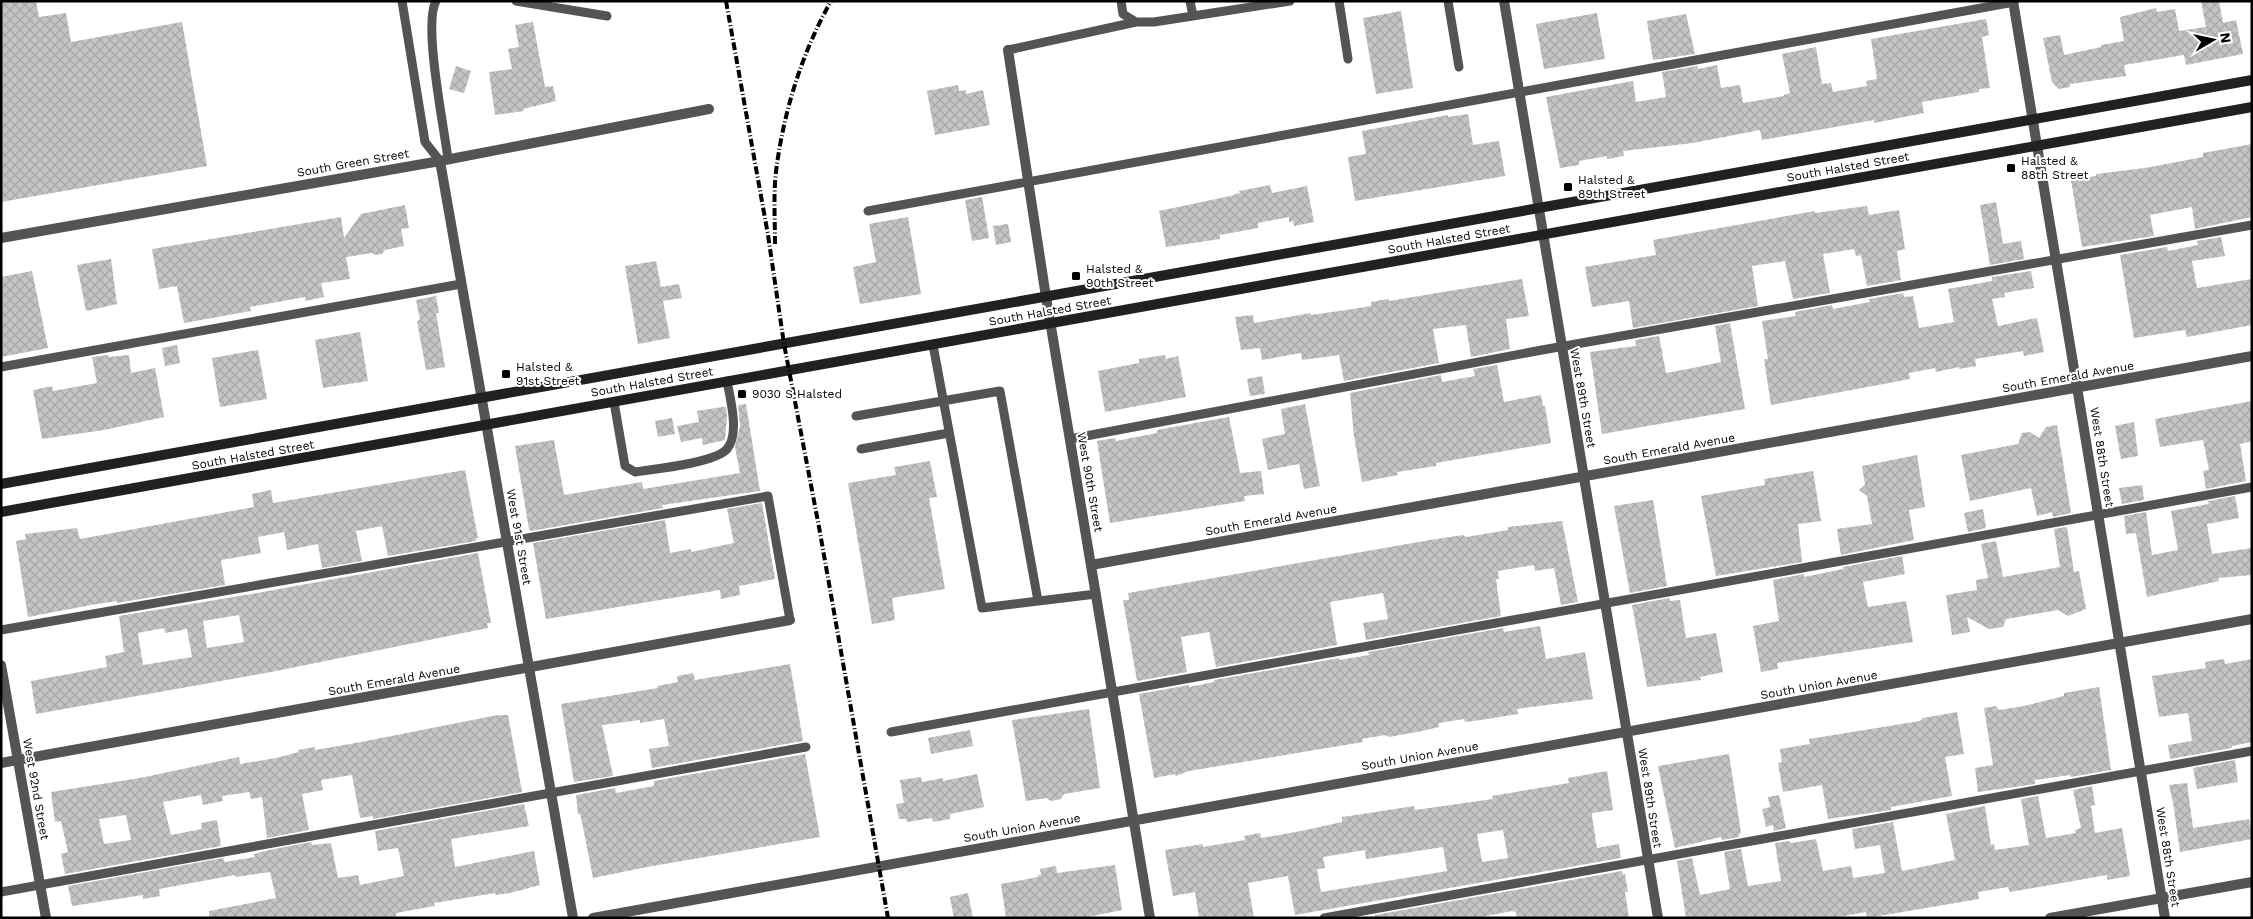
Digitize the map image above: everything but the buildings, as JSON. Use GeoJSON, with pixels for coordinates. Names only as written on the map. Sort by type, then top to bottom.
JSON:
{"type":"FeatureCollection","features":[{"type":"Feature","properties":{"kind":"main road","name":"South Halsted Street"},"geometry":{"type":"LineString","coordinates":[[1,484],[2252,80]]}},
{"type":"Feature","properties":{"kind":"main road","name":"South Halsted Street"},"geometry":{"type":"LineString","coordinates":[[1,512],[2252,107]]}},
{"type":"Feature","properties":{"kind":"street","name":"West 89th Street"},"geometry":{"type":"LineString","coordinates":[[1504,1],[1658,918]]}},
{"type":"Feature","properties":{"kind":"street","name":"West 88th Street"},"geometry":{"type":"LineString","coordinates":[[2014,2],[2166,918]]}},
{"type":"Feature","properties":{"kind":"street","name":"West 90th Street"},"geometry":{"type":"LineString","coordinates":[[1008,50],[1050,324],[1150,918]]}},
{"type":"Feature","properties":{"kind":"street","name":"South Green Street"},"geometry":{"type":"LineString","coordinates":[[1,238],[444,160],[709,109]]}},
{"type":"Feature","properties":{"kind":"street","name":"West 91st Street"},"geometry":{"type":"LineString","coordinates":[[444,160],[461,284],[574,918]]}},
{"type":"Feature","properties":{"kind":"street","name":"South Emerald Avenue"},"geometry":{"type":"LineString","coordinates":[[1091,565],[2252,356]]}},
{"type":"Feature","properties":{"kind":"street","name":"South Union Avenue"},"geometry":{"type":"LineString","coordinates":[[593,918],[2252,619]]}},
{"type":"Feature","properties":{"kind":"street","name":"South Emerald Avenue"},"geometry":{"type":"LineString","coordinates":[[1,762],[790,620]]}},
{"type":"Feature","properties":{"kind":"street","name":"West 92nd Street"},"geometry":{"type":"LineString","coordinates":[[1,666],[46,918]]}},
{"type":"Feature","properties":{"kind":"street"},"geometry":{"type":"LineString","coordinates":[[2050,918],[2252,882]]}},
{"type":"Feature","properties":{"kind":"lane"},"geometry":{"type":"LineString","coordinates":[[402,1],[425,142],[444,160]]}},
{"type":"Feature","properties":{"kind":"lane"},"geometry":{"type":"LineString","coordinates":[[436,1],[432,8],[431,39],[444,160]]}},
{"type":"Feature","properties":{"kind":"lane"},"geometry":{"type":"LineString","coordinates":[[516,1],[607,16]]}},
{"type":"Feature","properties":{"kind":"lane"},"geometry":{"type":"LineString","coordinates":[[1121,1],[1123,14],[1136,22]]}},
{"type":"Feature","properties":{"kind":"lane"},"geometry":{"type":"LineString","coordinates":[[1190,1],[1193,16]]}},
{"type":"Feature","properties":{"kind":"lane"},"geometry":{"type":"LineString","coordinates":[[1008,50],[1136,22],[1193,16],[1290,1]]}},
{"type":"Feature","properties":{"kind":"lane"},"geometry":{"type":"LineString","coordinates":[[1339,1],[1348,60]]}},
{"type":"Feature","properties":{"kind":"lane"},"geometry":{"type":"LineString","coordinates":[[1448,1],[1459,67]]}},
{"type":"Feature","properties":{"kind":"lane"},"geometry":{"type":"LineString","coordinates":[[868,211],[2014,2]]}},
{"type":"Feature","properties":{"kind":"lane"},"geometry":{"type":"LineString","coordinates":[[1070,439],[1562,346],[2252,225]]}},
{"type":"Feature","properties":{"kind":"lane"},"geometry":{"type":"LineString","coordinates":[[1,367],[461,284]]}},
{"type":"Feature","properties":{"kind":"lane"},"geometry":{"type":"LineString","coordinates":[[933,345],[982,608],[1096,594]]}},
{"type":"Feature","properties":{"kind":"lane"},"geometry":{"type":"LineString","coordinates":[[614,402],[624,466],[635,472],[714,458],[728,448],[731,439],[734,420],[727,381]]}},
{"type":"Feature","properties":{"kind":"lane"},"geometry":{"type":"LineString","coordinates":[[856,416],[1000,391],[1038,601]]}},
{"type":"Feature","properties":{"kind":"lane"},"geometry":{"type":"LineString","coordinates":[[861,449],[950,433]]}},
{"type":"Feature","properties":{"kind":"lane"},"geometry":{"type":"LineString","coordinates":[[891,732],[1605,604],[2098,513],[2252,487]]}},
{"type":"Feature","properties":{"kind":"lane"},"geometry":{"type":"LineString","coordinates":[[1,630],[768,496],[790,620]]}},
{"type":"Feature","properties":{"kind":"lane"},"geometry":{"type":"LineString","coordinates":[[1,892],[806,747]]}},
{"type":"Feature","properties":{"kind":"lane"},"geometry":{"type":"LineString","coordinates":[[1324,918],[2252,751]]}},
{"type":"Feature","properties":{"kind":"railway"},"geometry":{"type":"LineString","coordinates":[[726,1],[768,235],[784,344],[819,527],[888,918]]}},
{"type":"Feature","properties":{"kind":"railway"},"geometry":{"type":"LineString","coordinates":[[775,244],[774,204],[780,143],[796,80],[812,40],[831,1]]}},
{"type":"Feature","properties":{"kind":"place","name":"Halsted & 88th Street"},"geometry":{"type":"Point","coordinates":[2011,168]}},
{"type":"Feature","properties":{"kind":"place","name":"Halsted & 89th Street"},"geometry":{"type":"Point","coordinates":[1568,187]}},
{"type":"Feature","properties":{"kind":"place","name":"Halsted & 90th Street"},"geometry":{"type":"Point","coordinates":[1076,276]}},
{"type":"Feature","properties":{"kind":"place","name":"Halsted & 91st Street"},"geometry":{"type":"Point","coordinates":[506,374]}},
{"type":"Feature","properties":{"kind":"place","name":"9030 S Halsted"},"geometry":{"type":"Point","coordinates":[742,394]}}]}
